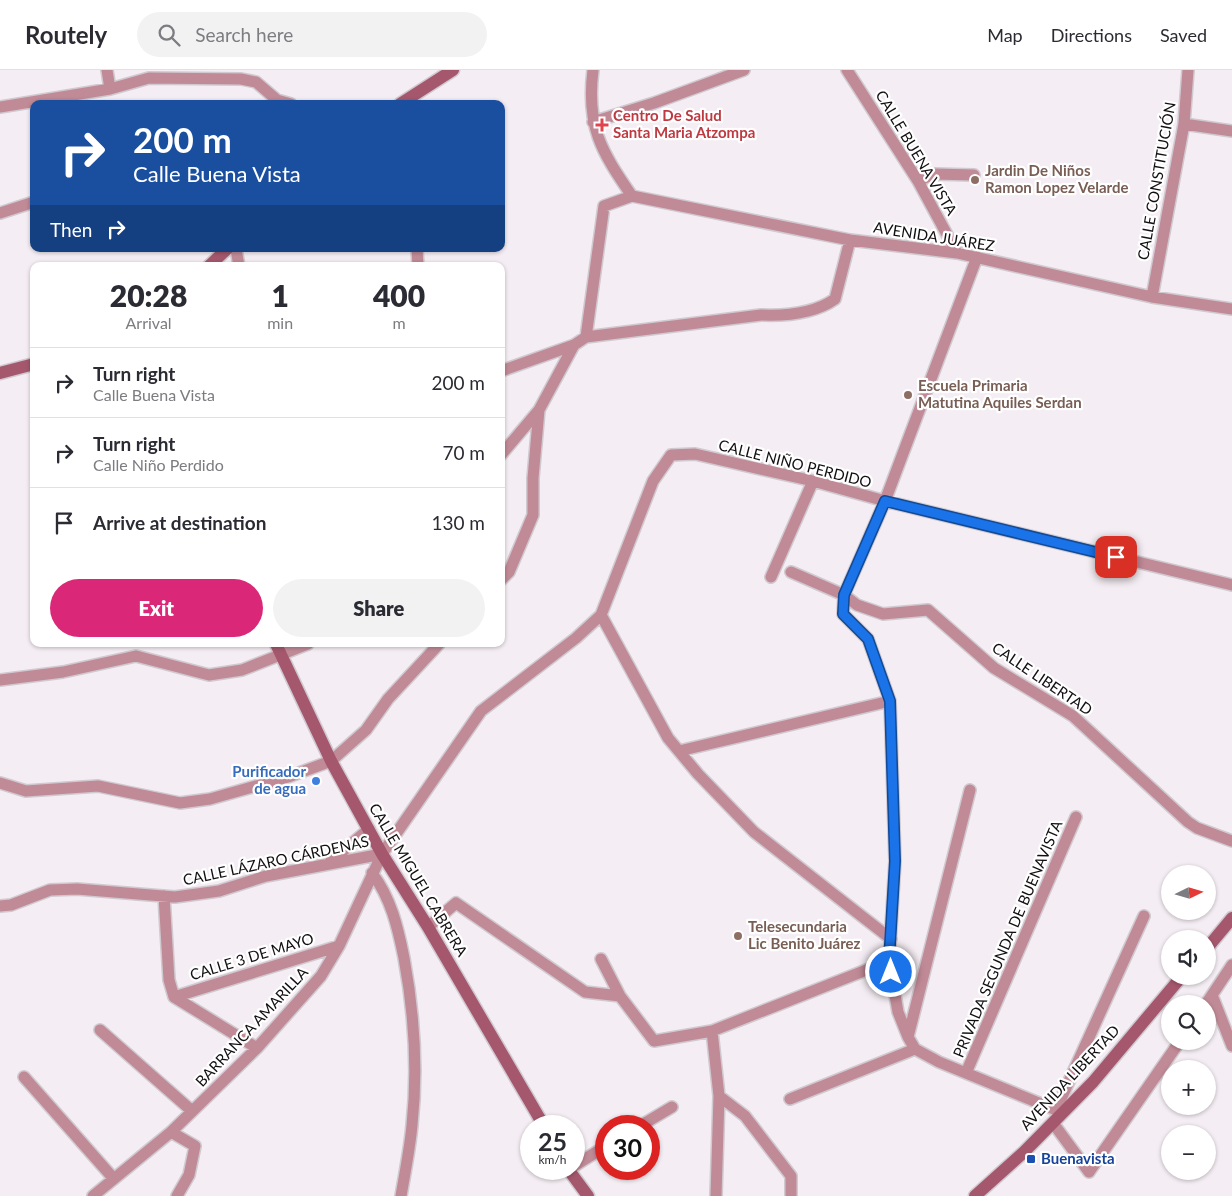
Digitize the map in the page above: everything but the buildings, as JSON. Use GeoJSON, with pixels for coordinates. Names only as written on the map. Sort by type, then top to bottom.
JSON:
{"type":"FeatureCollection","features":[{"type":"Feature","properties":{"kind":"street"},"geometry":{"type":"LineString","coordinates":[[106,70],[110,89]]}},
{"type":"Feature","properties":{"kind":"street"},"geometry":{"type":"LineString","coordinates":[[241,79],[254,70]]}},
{"type":"Feature","properties":{"kind":"street"},"geometry":{"type":"LineString","coordinates":[[406,100],[454,70]]}},
{"type":"Feature","properties":{"kind":"street"},"geometry":{"type":"LineString","coordinates":[[586,337],[604,206],[632,196],[608,161],[593,122],[591,87],[593,70]]}},
{"type":"Feature","properties":{"kind":"street"},"geometry":{"type":"LineString","coordinates":[[593,122],[654,103],[744,70]]}},
{"type":"Feature","properties":{"kind":"street","name":"CALLE BUENA VISTA"},"geometry":{"type":"LineString","coordinates":[[847,70],[918,181],[957,253]]}},
{"type":"Feature","properties":{"kind":"street","name":"CALLE CONSTITUCIÓN"},"geometry":{"type":"LineString","coordinates":[[1152,297],[1184,124],[1188,70]]}},
{"type":"Feature","properties":{"kind":"street"},"geometry":{"type":"LineString","coordinates":[[43,100],[110,89],[149,78],[186,75],[256,82],[277,100]]}},
{"type":"Feature","properties":{"kind":"street"},"geometry":{"type":"LineString","coordinates":[[0,107],[30,102]]}},
{"type":"Feature","properties":{"kind":"street"},"geometry":{"type":"LineString","coordinates":[[1184,124],[1232,131]]}},
{"type":"Feature","properties":{"kind":"street"},"geometry":{"type":"LineString","coordinates":[[918,181],[934,174],[974,175]]}},
{"type":"Feature","properties":{"kind":"street","name":"AVENIDA JUÁREZ"},"geometry":{"type":"LineString","coordinates":[[632,196],[850,240],[957,253],[1152,297],[1232,308]]}},
{"type":"Feature","properties":{"kind":"street"},"geometry":{"type":"LineString","coordinates":[[0,213],[30,203]]}},
{"type":"Feature","properties":{"kind":"street"},"geometry":{"type":"LineString","coordinates":[[505,370],[574,345],[586,337],[761,315],[783,316],[824,307],[836,299],[850,240]]}},
{"type":"Feature","properties":{"kind":"street"},"geometry":{"type":"LineString","coordinates":[[214,262],[224,252]]}},
{"type":"Feature","properties":{"kind":"street"},"geometry":{"type":"LineString","coordinates":[[977,257],[885,501],[844,595],[843,614],[868,639],[890,701],[895,861],[889,961],[898,1012],[915,1049],[1057,1115],[1089,1172],[1174,1050]]}},
{"type":"Feature","properties":{"kind":"street"},"geometry":{"type":"LineString","coordinates":[[505,450],[539,410],[574,345]]}},
{"type":"Feature","properties":{"kind":"street"},"geometry":{"type":"LineString","coordinates":[[0,373],[30,365]]}},
{"type":"Feature","properties":{"kind":"street"},"geometry":{"type":"LineString","coordinates":[[505,576],[509,572],[533,515],[533,478],[539,410]]}},
{"type":"Feature","properties":{"kind":"street","name":"CALLE NIÑO PERDIDO"},"geometry":{"type":"LineString","coordinates":[[602,615],[652,481],[671,455],[695,454],[813,481],[885,501],[1232,585]]}},
{"type":"Feature","properties":{"kind":"street"},"geometry":{"type":"LineString","coordinates":[[771,577],[813,481]]}},
{"type":"Feature","properties":{"kind":"street","name":"CALLE LIBERTAD"},"geometry":{"type":"LineString","coordinates":[[791,572],[844,595],[857,605],[882,614],[928,610],[994,668],[1073,716],[1188,822],[1196,828],[1232,841]]}},
{"type":"Feature","properties":{"kind":"street"},"geometry":{"type":"LineString","coordinates":[[602,615],[668,738],[679,751],[754,832],[891,938]]}},
{"type":"Feature","properties":{"kind":"street","name":"BARRANCA AMARILLA"},"geometry":{"type":"LineString","coordinates":[[93,1196],[171,1132],[257,1048],[321,976],[340,946],[382,854],[481,710],[576,638],[602,615]]}},
{"type":"Feature","properties":{"kind":"street"},"geometry":{"type":"LineString","coordinates":[[0,783],[26,791],[98,786],[180,803],[210,799],[259,786],[332,761],[366,730],[388,699],[436,647]]}},
{"type":"Feature","properties":{"kind":"street"},"geometry":{"type":"LineString","coordinates":[[0,680],[63,672],[136,656],[209,675],[242,670],[278,649]]}},
{"type":"Feature","properties":{"kind":"street","name":"CALLE MIGUEL CABRERA"},"geometry":{"type":"LineString","coordinates":[[278,649],[332,761],[382,854],[428,927],[538,1115]]}},
{"type":"Feature","properties":{"kind":"street"},"geometry":{"type":"LineString","coordinates":[[679,751],[890,701]]}},
{"type":"Feature","properties":{"kind":"street"},"geometry":{"type":"LineString","coordinates":[[908,1037],[970,790]]}},
{"type":"Feature","properties":{"kind":"street","name":"PRIVADA SEGUNDA DE BUENAVISTA"},"geometry":{"type":"LineString","coordinates":[[966,1074],[1076,817]]}},
{"type":"Feature","properties":{"kind":"street"},"geometry":{"type":"LineString","coordinates":[[329,863],[369,829]]}},
{"type":"Feature","properties":{"kind":"street","name":"CALLE LÁZARO CÁRDENAS"},"geometry":{"type":"LineString","coordinates":[[0,906],[11,905],[50,890],[77,889],[164,896],[219,891],[266,876],[382,854]]}},
{"type":"Feature","properties":{"kind":"street"},"geometry":{"type":"LineString","coordinates":[[372,874],[381,885],[397,923],[409,983],[415,1054],[412,1124],[401,1196]]}},
{"type":"Feature","properties":{"kind":"street"},"geometry":{"type":"LineString","coordinates":[[164,896],[169,980],[174,997],[257,1048]]}},
{"type":"Feature","properties":{"kind":"street"},"geometry":{"type":"LineString","coordinates":[[428,927],[456,903],[585,992],[620,996]]}},
{"type":"Feature","properties":{"kind":"street"},"geometry":{"type":"LineString","coordinates":[[1057,1115],[1144,916]]}},
{"type":"Feature","properties":{"kind":"street"},"geometry":{"type":"LineString","coordinates":[[1216,937],[1232,918]]}},
{"type":"Feature","properties":{"kind":"street","name":"CALLE 3 DE MAYO"},"geometry":{"type":"LineString","coordinates":[[174,997],[340,946]]}},
{"type":"Feature","properties":{"kind":"street"},"geometry":{"type":"LineString","coordinates":[[601,959],[620,996],[654,1041],[712,1031],[889,961]]}},
{"type":"Feature","properties":{"kind":"street"},"geometry":{"type":"LineString","coordinates":[[1212,995],[1232,965]]}},
{"type":"Feature","properties":{"kind":"street","name":"AVENIDA LIBERTAD"},"geometry":{"type":"LineString","coordinates":[[975,1196],[1024,1152],[1057,1115],[1092,1082],[1174,985]]}},
{"type":"Feature","properties":{"kind":"street"},"geometry":{"type":"LineString","coordinates":[[1216,1013],[1232,1046]]}},
{"type":"Feature","properties":{"kind":"street"},"geometry":{"type":"LineString","coordinates":[[100,1030],[192,1111]]}},
{"type":"Feature","properties":{"kind":"street"},"geometry":{"type":"LineString","coordinates":[[712,1031],[719,1096],[716,1196]]}},
{"type":"Feature","properties":{"kind":"street"},"geometry":{"type":"LineString","coordinates":[[790,1099],[915,1049]]}},
{"type":"Feature","properties":{"kind":"street"},"geometry":{"type":"LineString","coordinates":[[24,1077],[114,1179]]}},
{"type":"Feature","properties":{"kind":"street"},"geometry":{"type":"LineString","coordinates":[[719,1096],[745,1116],[791,1176],[791,1196]]}},
{"type":"Feature","properties":{"kind":"street"},"geometry":{"type":"LineString","coordinates":[[659,1115],[672,1107]]}},
{"type":"Feature","properties":{"kind":"street"},"geometry":{"type":"LineString","coordinates":[[171,1132],[196,1146],[189,1176],[177,1196]]}},
{"type":"Feature","properties":{"kind":"street"},"geometry":{"type":"LineString","coordinates":[[577,1180],[588,1196]]}},
{"type":"Feature","properties":{"kind":"place","name":"Centro De Salud Santa Maria Atzompa"},"geometry":{"type":"Point","coordinates":[602,125]}},
{"type":"Feature","properties":{"kind":"place","name":"Jardin De Niños Ramon Lopez Velarde"},"geometry":{"type":"Point","coordinates":[975,180]}},
{"type":"Feature","properties":{"kind":"place","name":"Escuela Primaria Matutina Aquiles Serdan"},"geometry":{"type":"Point","coordinates":[908,395]}},
{"type":"Feature","properties":{"kind":"place","name":"Purificador de agua"},"geometry":{"type":"Point","coordinates":[316,781]}},
{"type":"Feature","properties":{"kind":"place","name":"Telesecundaria Lic Benito Juárez"},"geometry":{"type":"Point","coordinates":[738,936]}},
{"type":"Feature","properties":{"kind":"place","name":"Buenavista"},"geometry":{"type":"Point","coordinates":[1031,1159]}},
{"type":"Feature","properties":{"kind":"route"},"geometry":{"type":"LineString","coordinates":[[891,972],[889,961],[895,861],[890,701],[868,639],[843,614],[844,595],[885,501],[1116,557]]}}]}
